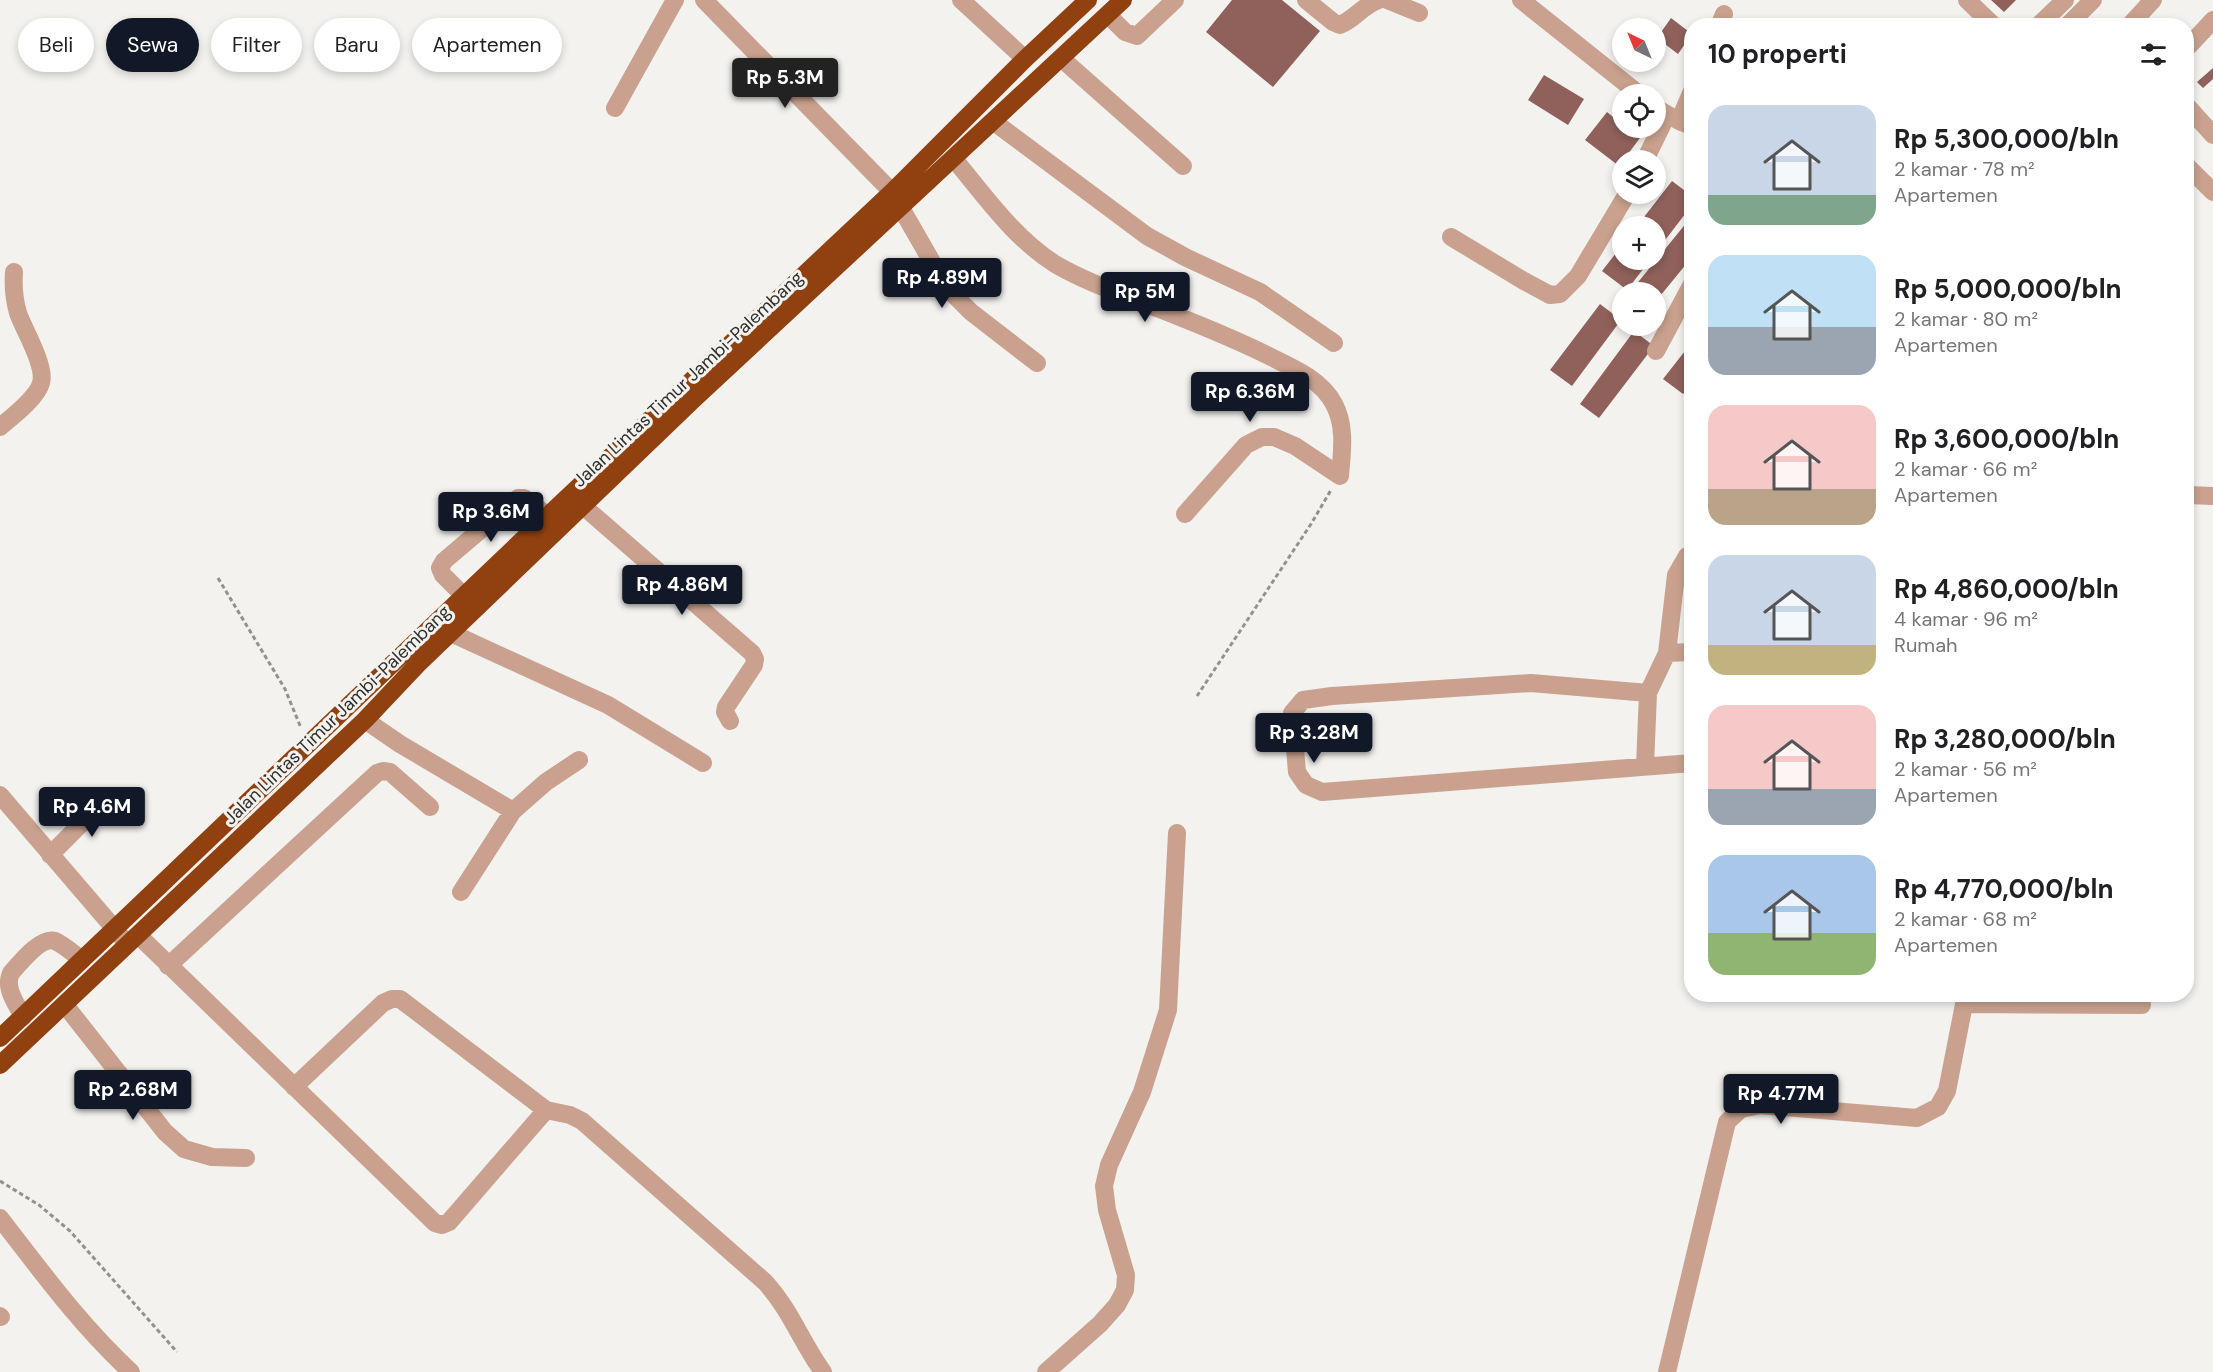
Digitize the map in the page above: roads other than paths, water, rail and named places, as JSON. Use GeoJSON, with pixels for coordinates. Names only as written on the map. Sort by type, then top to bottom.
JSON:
{"type":"FeatureCollection","features":[{"type":"Feature","properties":{"kind":"highway","name":"Jalan Lintas Timur Jambi-Palembang"},"geometry":{"type":"LineString","coordinates":[[0,1065],[365,720],[451,633],[694,399],[896,200],[1024,59],[1088,0]]}},
{"type":"Feature","properties":{"kind":"highway","name":"Jalan Lintas Timur Jambi-Palembang"},"geometry":{"type":"LineString","coordinates":[[0,1038],[548,516],[896,200],[954,159],[1123,0]]}},
{"type":"Feature","properties":{"kind":"street"},"geometry":{"type":"LineString","coordinates":[[615,108],[675,0]]}},
{"type":"Feature","properties":{"kind":"street"},"geometry":{"type":"LineString","coordinates":[[704,0],[896,200],[947,288],[971,312],[1037,363]]}},
{"type":"Feature","properties":{"kind":"street"},"geometry":{"type":"LineString","coordinates":[[961,0],[1024,59]]}},
{"type":"Feature","properties":{"kind":"street"},"geometry":{"type":"LineString","coordinates":[[1108,15],[1125,32],[1137,36],[1174,0]]}},
{"type":"Feature","properties":{"kind":"street"},"geometry":{"type":"LineString","coordinates":[[1306,0],[1340,25],[1348,22],[1367,4],[1379,0]]}},
{"type":"Feature","properties":{"kind":"street"},"geometry":{"type":"LineString","coordinates":[[1387,0],[1419,13]]}},
{"type":"Feature","properties":{"kind":"street"},"geometry":{"type":"LineString","coordinates":[[1521,0],[1626,84]]}},
{"type":"Feature","properties":{"kind":"street"},"geometry":{"type":"LineString","coordinates":[[1967,0],[1986,18]]}},
{"type":"Feature","properties":{"kind":"street"},"geometry":{"type":"LineString","coordinates":[[2046,18],[2065,0]]}},
{"type":"Feature","properties":{"kind":"street"},"geometry":{"type":"LineString","coordinates":[[2075,18],[2093,0]]}},
{"type":"Feature","properties":{"kind":"street"},"geometry":{"type":"LineString","coordinates":[[2136,18],[2153,0]]}},
{"type":"Feature","properties":{"kind":"street"},"geometry":{"type":"LineString","coordinates":[[2194,40],[2213,20]]}},
{"type":"Feature","properties":{"kind":"street"},"geometry":{"type":"LineString","coordinates":[[1062,59],[1183,166]]}},
{"type":"Feature","properties":{"kind":"street"},"geometry":{"type":"LineString","coordinates":[[1652,150],[1684,103]]}},
{"type":"Feature","properties":{"kind":"street"},"geometry":{"type":"LineString","coordinates":[[2194,114],[2213,135]]}},
{"type":"Feature","properties":{"kind":"street"},"geometry":{"type":"LineString","coordinates":[[994,122],[1147,236],[1185,257],[1260,292],[1334,343]]}},
{"type":"Feature","properties":{"kind":"street"},"geometry":{"type":"LineString","coordinates":[[954,159],[1002,218],[1028,244],[1054,263],[1088,282],[1235,338],[1302,372],[1324,390],[1335,405],[1343,436],[1340,476],[1295,446],[1274,437],[1263,437],[1246,445],[1185,514]]}},
{"type":"Feature","properties":{"kind":"street"},"geometry":{"type":"LineString","coordinates":[[2194,173],[2213,192]]}},
{"type":"Feature","properties":{"kind":"street"},"geometry":{"type":"LineString","coordinates":[[1451,237],[1550,295],[1560,294],[1578,276],[1621,204]]}},
{"type":"Feature","properties":{"kind":"street"},"geometry":{"type":"LineString","coordinates":[[0,427],[35,395],[42,382],[40,367],[19,314],[13,291],[14,272]]}},
{"type":"Feature","properties":{"kind":"street"},"geometry":{"type":"LineString","coordinates":[[1656,351],[1684,299]]}},
{"type":"Feature","properties":{"kind":"street"},"geometry":{"type":"LineString","coordinates":[[2194,495],[2213,496]]}},
{"type":"Feature","properties":{"kind":"street"},"geometry":{"type":"LineString","coordinates":[[464,596],[443,575],[440,568],[444,561],[518,498],[524,498],[548,516]]}},
{"type":"Feature","properties":{"kind":"street"},"geometry":{"type":"LineString","coordinates":[[583,506],[752,653],[755,659],[754,665],[726,707],[725,712],[730,721]]}},
{"type":"Feature","properties":{"kind":"street"},"geometry":{"type":"LineString","coordinates":[[1645,766],[1648,693],[1667,653],[1676,575],[1684,561]]}},
{"type":"Feature","properties":{"kind":"street"},"geometry":{"type":"LineString","coordinates":[[451,633],[608,705],[703,763]]}},
{"type":"Feature","properties":{"kind":"street"},"geometry":{"type":"LineString","coordinates":[[1667,653],[1684,652]]}},
{"type":"Feature","properties":{"kind":"street"},"geometry":{"type":"LineString","coordinates":[[1648,693],[1530,683],[1332,696],[1303,700],[1292,713],[1297,772],[1306,785],[1322,792],[1684,764]]}},
{"type":"Feature","properties":{"kind":"street"},"geometry":{"type":"LineString","coordinates":[[365,720],[400,744],[513,811]]}},
{"type":"Feature","properties":{"kind":"street"},"geometry":{"type":"LineString","coordinates":[[461,892],[513,811],[546,782],[579,760]]}},
{"type":"Feature","properties":{"kind":"street"},"geometry":{"type":"LineString","coordinates":[[168,966],[377,773],[390,772],[430,807]]}},
{"type":"Feature","properties":{"kind":"street"},"geometry":{"type":"LineString","coordinates":[[0,795],[114,929],[168,966],[435,1223],[442,1225],[449,1222],[546,1110]]}},
{"type":"Feature","properties":{"kind":"street"},"geometry":{"type":"LineString","coordinates":[[50,855],[80,825],[116,799]]}},
{"type":"Feature","properties":{"kind":"street"},"geometry":{"type":"LineString","coordinates":[[1046,1372],[1118,1305],[1125,1290],[1126,1275],[1104,1186],[1109,1165],[1143,1092],[1168,1010],[1177,833]]}},
{"type":"Feature","properties":{"kind":"street"},"geometry":{"type":"LineString","coordinates":[[23,1017],[8,986],[9,978],[11,973],[40,943],[48,940],[55,941],[82,960]]}},
{"type":"Feature","properties":{"kind":"street"},"geometry":{"type":"LineString","coordinates":[[294,1087],[383,1004],[392,999],[400,999],[546,1110],[570,1115],[582,1121],[765,1282],[780,1298],[818,1365]]}},
{"type":"Feature","properties":{"kind":"street"},"geometry":{"type":"LineString","coordinates":[[1667,1372],[1727,1122],[1742,1109],[1760,1105],[1917,1118],[1938,1107],[1947,1091],[1964,1002]]}},
{"type":"Feature","properties":{"kind":"street"},"geometry":{"type":"LineString","coordinates":[[2054,1002],[2142,1005]]}},
{"type":"Feature","properties":{"kind":"street"},"geometry":{"type":"LineString","coordinates":[[65,1005],[165,1132],[184,1149],[212,1156],[246,1158]]}},
{"type":"Feature","properties":{"kind":"street"},"geometry":{"type":"LineString","coordinates":[[0,1218],[67,1304],[131,1372]]}}]}
